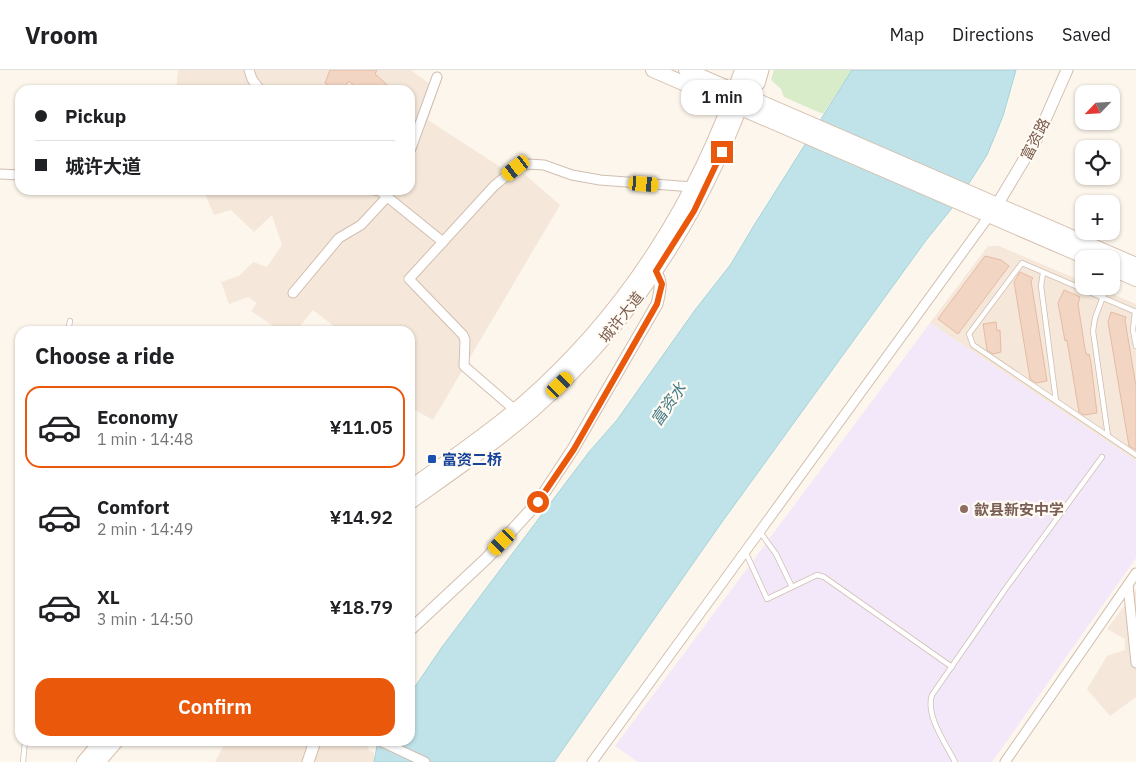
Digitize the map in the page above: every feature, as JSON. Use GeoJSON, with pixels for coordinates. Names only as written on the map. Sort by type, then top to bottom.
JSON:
{"type":"FeatureCollection","features":[{"type":"Feature","properties":{"kind":"main road"},"geometry":{"type":"LineString","coordinates":[[653,70],[738,99]]}},
{"type":"Feature","properties":{"kind":"main road"},"geometry":{"type":"LineString","coordinates":[[686,70],[738,99],[969,200],[1136,265]]}},
{"type":"Feature","properties":{"kind":"main road","name":"城许大道"},"geometry":{"type":"LineString","coordinates":[[415,484],[515,410],[582,347],[651,268],[694,211],[722,152],[738,99],[742,70]]}},
{"type":"Feature","properties":{"kind":"main road","name":"城许大道"},"geometry":{"type":"LineString","coordinates":[[415,498],[498,438],[549,395],[602,340],[628,309],[753,70]]}},
{"type":"Feature","properties":{"kind":"main road"},"geometry":{"type":"LineString","coordinates":[[993,210],[1075,251]]}},
{"type":"Feature","properties":{"kind":"main road"},"geometry":{"type":"LineString","coordinates":[[1120,273],[1136,279]]}},
{"type":"Feature","properties":{"kind":"main road"},"geometry":{"type":"LineString","coordinates":[[84,762],[98,746]]}},
{"type":"Feature","properties":{"kind":"main road"},"geometry":{"type":"LineString","coordinates":[[98,762],[112,746]]}},
{"type":"Feature","properties":{"kind":"street"},"geometry":{"type":"LineString","coordinates":[[249,70],[256,85]]}},
{"type":"Feature","properties":{"kind":"street"},"geometry":{"type":"LineString","coordinates":[[738,99],[760,84],[764,70]]}},
{"type":"Feature","properties":{"kind":"street","name":"富资路"},"geometry":{"type":"LineString","coordinates":[[993,210],[1037,138],[1067,70]]}},
{"type":"Feature","properties":{"kind":"street"},"geometry":{"type":"LineString","coordinates":[[415,137],[437,77]]}},
{"type":"Feature","properties":{"kind":"street"},"geometry":{"type":"LineString","coordinates":[[515,410],[464,366],[465,340],[463,335],[409,279],[494,186],[516,168],[528,164],[544,165],[572,175],[600,180],[693,187]]}},
{"type":"Feature","properties":{"kind":"street"},"geometry":{"type":"LineString","coordinates":[[0,174],[15,174]]}},
{"type":"Feature","properties":{"kind":"street"},"geometry":{"type":"LineString","coordinates":[[293,293],[339,238],[361,225],[379,195]]}},
{"type":"Feature","properties":{"kind":"street"},"geometry":{"type":"LineString","coordinates":[[385,195],[443,242]]}},
{"type":"Feature","properties":{"kind":"street"},"geometry":{"type":"LineString","coordinates":[[592,762],[744,550],[993,210]]}},
{"type":"Feature","properties":{"kind":"street"},"geometry":{"type":"LineString","coordinates":[[415,625],[497,548],[550,485],[657,304],[662,284],[651,268]]}},
{"type":"Feature","properties":{"kind":"street"},"geometry":{"type":"LineString","coordinates":[[1005,762],[1136,573]]}},
{"type":"Feature","properties":{"kind":"street"},"geometry":{"type":"LineString","coordinates":[[1128,585],[1136,663]]}},
{"type":"Feature","properties":{"kind":"street"},"geometry":{"type":"LineString","coordinates":[[308,762],[313,746]]}},
{"type":"Feature","properties":{"kind":"street"},"geometry":{"type":"LineString","coordinates":[[391,746],[425,762]]}},
{"type":"Feature","properties":{"kind":"lane"},"geometry":{"type":"LineString","coordinates":[[1136,346],[1133,330],[1135,312],[1022,264],[970,332],[969,337],[973,345],[1136,455]]}},
{"type":"Feature","properties":{"kind":"lane"},"geometry":{"type":"LineString","coordinates":[[1043,273],[1041,286],[1056,401]]}},
{"type":"Feature","properties":{"kind":"lane"},"geometry":{"type":"LineString","coordinates":[[1103,295],[1095,318],[1093,331],[1108,436]]}},
{"type":"Feature","properties":{"kind":"lane"},"geometry":{"type":"LineString","coordinates":[[69,326],[70,321]]}},
{"type":"Feature","properties":{"kind":"lane"},"geometry":{"type":"LineString","coordinates":[[955,762],[930,708],[932,695],[1006,588],[1102,457]]}},
{"type":"Feature","properties":{"kind":"lane"},"geometry":{"type":"LineString","coordinates":[[759,530],[776,554],[792,587]]}},
{"type":"Feature","properties":{"kind":"lane"},"geometry":{"type":"LineString","coordinates":[[744,550],[767,599],[817,575],[824,577],[952,667]]}},
{"type":"Feature","properties":{"kind":"lane"},"geometry":{"type":"LineString","coordinates":[[23,762],[25,746]]}},
{"type":"Feature","properties":{"kind":"shaded area"},"geometry":{"type":"Polygon","coordinates":[[[178,70],[411,70],[438,90],[428,120],[505,170],[515,166],[560,205],[433,420],[415,410],[415,326],[334,326],[313,310],[300,326],[274,326],[251,311],[257,303],[248,297],[229,304],[221,282],[239,276],[253,262],[267,267],[282,245],[272,215],[254,232],[231,210],[214,215],[205,195],[415,195],[415,85],[176,85],[178,70]]]}},
{"type":"Feature","properties":{"kind":"shaded area"},"geometry":{"type":"Polygon","coordinates":[[[988,246],[999,246],[1075,278],[1075,295],[1115,295],[1136,304],[1136,461],[930,323],[988,246]]]}},
{"type":"Feature","properties":{"kind":"shaded area","name":"歙县新安中学"},"geometry":{"type":"Polygon","coordinates":[[[930,323],[1136,461],[1136,558],[992,762],[638,762],[615,746],[930,323]]]}},
{"type":"Feature","properties":{"kind":"shaded area"},"geometry":{"type":"Polygon","coordinates":[[[1136,590],[1136,697],[1110,716],[1087,689],[1107,656],[1125,650],[1125,639],[1107,629],[1136,590]]]}},
{"type":"Feature","properties":{"kind":"shaded area"},"geometry":{"type":"Polygon","coordinates":[[[223,746],[369,746],[367,749],[374,753],[374,762],[215,762],[223,746]]]}},
{"type":"Feature","properties":{"kind":"green space"},"geometry":{"type":"Polygon","coordinates":[[[774,70],[852,70],[823,114],[784,97],[781,89],[771,80],[774,70]]]}},
{"type":"Feature","properties":{"kind":"water","name":"富资水"},"geometry":{"type":"Polygon","coordinates":[[[852,70],[1016,70],[1003,116],[987,155],[957,202],[927,239],[722,522],[554,762],[374,762],[377,746],[415,746],[415,687],[442,647],[589,452],[617,420],[695,310],[731,264],[852,70]]]}},
{"type":"Feature","properties":{"kind":"building"},"geometry":{"type":"Polygon","coordinates":[[[330,70],[377,70],[375,74],[387,85],[353,85],[349,81],[346,85],[328,85],[325,83],[330,70]]]}},
{"type":"Feature","properties":{"kind":"building"},"geometry":{"type":"Polygon","coordinates":[[[985,256],[1001,260],[1009,266],[958,334],[938,319],[985,256]]]}},
{"type":"Feature","properties":{"kind":"building"},"geometry":{"type":"Polygon","coordinates":[[[1020,272],[1033,278],[1031,281],[1047,381],[1036,383],[1030,379],[1014,282],[1020,272]]]}},
{"type":"Feature","properties":{"kind":"building"},"geometry":{"type":"Polygon","coordinates":[[[1064,290],[1080,297],[1078,304],[1085,349],[1087,355],[1089,354],[1091,363],[1097,413],[1084,415],[1079,412],[1067,340],[1065,341],[1058,303],[1064,290]]]}},
{"type":"Feature","properties":{"kind":"building"},"geometry":{"type":"Polygon","coordinates":[[[1111,312],[1126,317],[1136,386],[1136,450],[1129,446],[1108,322],[1111,312]]]}},
{"type":"Feature","properties":{"kind":"building"},"geometry":{"type":"Polygon","coordinates":[[[996,322],[997,331],[1000,330],[1001,352],[993,354],[987,350],[983,324],[996,322]]]}},
{"type":"Feature","properties":{"kind":"place","name":"富资二桥"},"geometry":{"type":"Point","coordinates":[432,459]}},
{"type":"Feature","properties":{"kind":"place","name":"歙县新安中学"},"geometry":{"type":"Point","coordinates":[964,509]}},
{"type":"Feature","properties":{"kind":"route"},"geometry":{"type":"LineString","coordinates":[[538,502],[574,449],[657,304],[662,284],[656,271],[680,236],[694,211],[722,152]]}}]}
